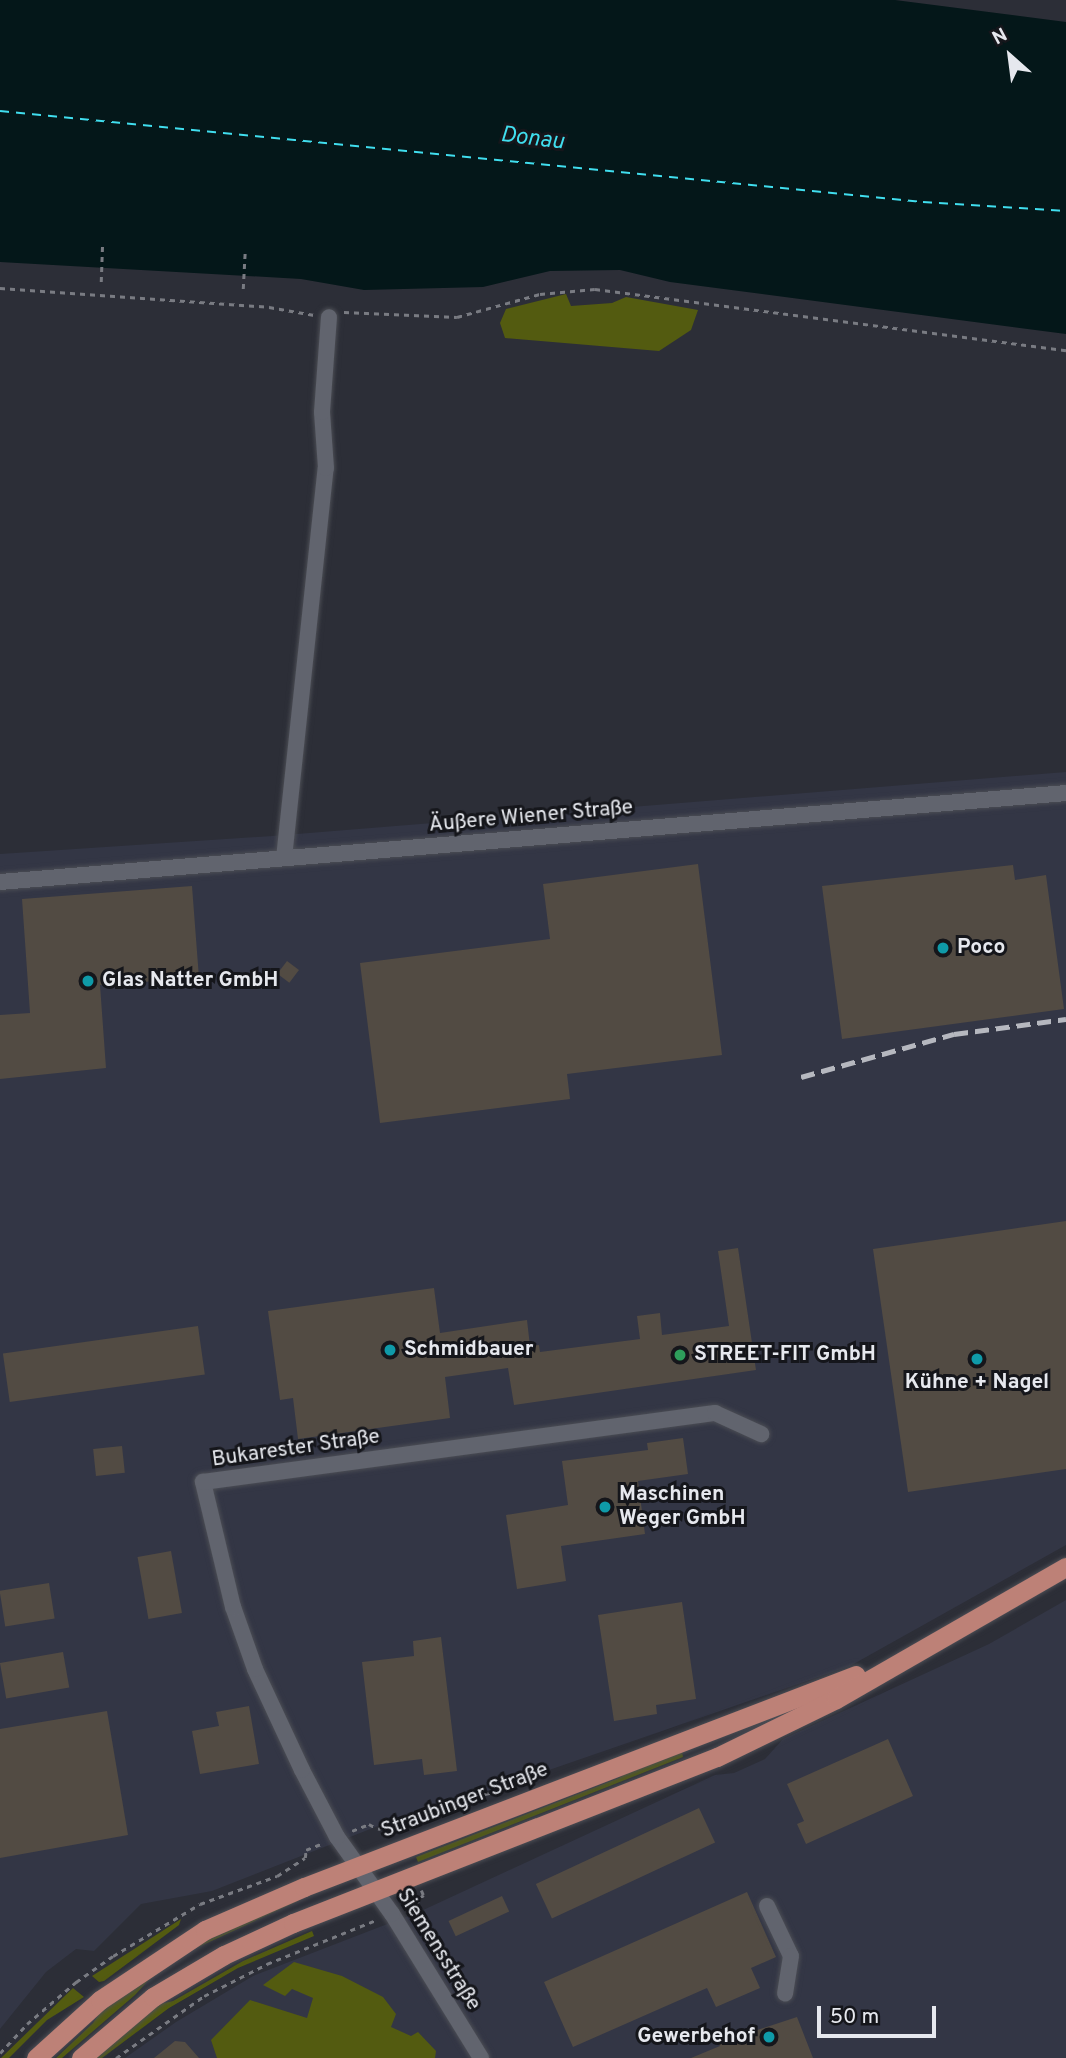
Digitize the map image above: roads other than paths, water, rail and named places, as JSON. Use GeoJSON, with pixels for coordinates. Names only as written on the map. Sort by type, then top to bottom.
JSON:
{"type":"FeatureCollection","features":[{"type":"Feature","properties":{"kind":"main road","name":"Straubinger Straße"},"geometry":{"type":"LineString","coordinates":[[81,2058],[153,1997],[224,1955],[293,1923],[717,1757],[836,1699],[1066,1567]]}},
{"type":"Feature","properties":{"kind":"main road","name":"Straubinger Straße"},"geometry":{"type":"LineString","coordinates":[[36,2058],[100,2000],[205,1930],[358,1867],[817,1692],[940,1639]]}},
{"type":"Feature","properties":{"kind":"street"},"geometry":{"type":"LineString","coordinates":[[284,859],[326,468],[322,412],[329,317]]}},
{"type":"Feature","properties":{"kind":"street","name":"Äußere Wiener Straße"},"geometry":{"type":"LineString","coordinates":[[0,882],[1066,793]]}},
{"type":"Feature","properties":{"kind":"street","name":"Bukarester Straße"},"geometry":{"type":"LineString","coordinates":[[358,1867],[337,1837],[302,1770],[255,1669],[233,1607],[203,1482],[715,1413],[761,1434]]}},
{"type":"Feature","properties":{"kind":"street","name":"Siemensstraße"},"geometry":{"type":"LineString","coordinates":[[358,1867],[392,1914],[481,2058]]}},
{"type":"Feature","properties":{"kind":"street"},"geometry":{"type":"LineString","coordinates":[[767,1906],[791,1956],[785,1994]]}},
{"type":"Feature","properties":{"kind":"water","name":"Donau"},"geometry":{"type":"Polygon","coordinates":[[[0,0],[895,0],[1066,22],[1066,334],[670,282],[620,270],[550,271],[483,287],[364,290],[301,279],[0,262],[0,0]]]}},
{"type":"Feature","properties":{"kind":"railway"},"geometry":{"type":"LineString","coordinates":[[801,1077],[954,1034],[1066,1019]]}},
{"type":"Feature","properties":{"kind":"place","name":"Poco"},"geometry":{"type":"Point","coordinates":[943,948]}},
{"type":"Feature","properties":{"kind":"place","name":"Glas Natter GmbH"},"geometry":{"type":"Point","coordinates":[88,981]}},
{"type":"Feature","properties":{"kind":"place","name":"Schmidbauer"},"geometry":{"type":"Point","coordinates":[390,1350]}},
{"type":"Feature","properties":{"kind":"place","name":"STREET-FIT GmbH"},"geometry":{"type":"Point","coordinates":[680,1355]}},
{"type":"Feature","properties":{"kind":"place","name":"Kühne + Nagel"},"geometry":{"type":"Point","coordinates":[977,1359]}},
{"type":"Feature","properties":{"kind":"place","name":"Maschinen Weger GmbH"},"geometry":{"type":"Point","coordinates":[605,1507]}},
{"type":"Feature","properties":{"kind":"place","name":"Gewerbehof"},"geometry":{"type":"Point","coordinates":[769,2037]}}]}
